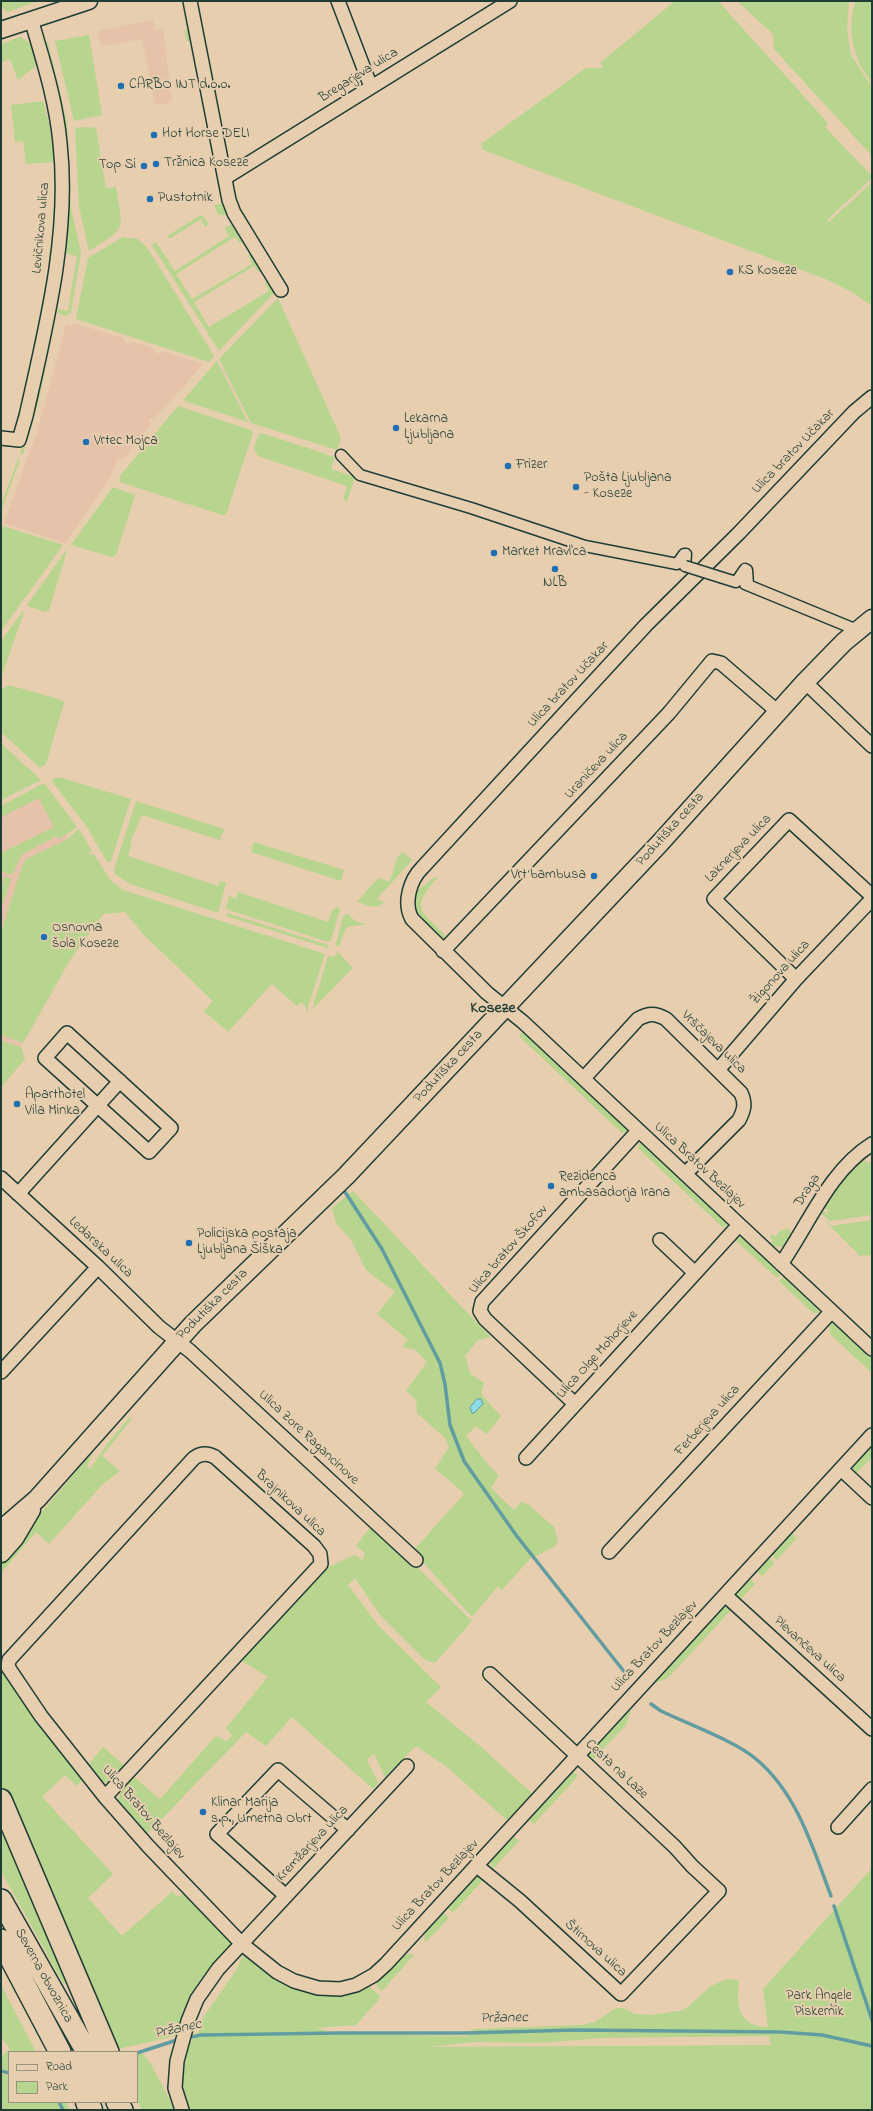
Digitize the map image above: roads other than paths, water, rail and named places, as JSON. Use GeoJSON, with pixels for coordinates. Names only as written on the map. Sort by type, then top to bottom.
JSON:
{"type":"FeatureCollection","features":[{"type":"Feature","properties":{"kind":"highway"},"geometry":{"type":"LineString","coordinates":[[1,1800],[108,2051]]}},
{"type":"Feature","properties":{"kind":"highway","name":"Severna obvoznica"},"geometry":{"type":"LineString","coordinates":[[1,1900],[86,2051]]}},
{"type":"Feature","properties":{"kind":"highway","name":"Severna obvoznica"},"geometry":{"type":"LineString","coordinates":[[1,1940],[59,2051]]}},
{"type":"Feature","properties":{"kind":"main road","name":"Podutiška cesta"},"geometry":{"type":"LineString","coordinates":[[1,1530],[38,1499],[177,1341],[346,1176],[660,843],[805,682],[857,630],[872,619]]}},
{"type":"Feature","properties":{"kind":"main road","name":"Podutiška cesta"},"geometry":{"type":"LineString","coordinates":[[1,1554],[15,1537],[38,1499]]}},
{"type":"Feature","properties":{"kind":"street"},"geometry":{"type":"LineString","coordinates":[[1,30],[89,1]]}},
{"type":"Feature","properties":{"kind":"street"},"geometry":{"type":"LineString","coordinates":[[190,1],[229,200],[234,213],[281,290]]}},
{"type":"Feature","properties":{"kind":"street"},"geometry":{"type":"LineString","coordinates":[[338,1],[371,87]]}},
{"type":"Feature","properties":{"kind":"street","name":"Bregarjeva ulica"},"geometry":{"type":"LineString","coordinates":[[225,178],[510,1]]}},
{"type":"Feature","properties":{"kind":"street","name":"Levičnikova ulica"},"geometry":{"type":"LineString","coordinates":[[1,438],[19,440],[28,408],[47,315],[58,251],[62,208],[62,178],[58,123],[46,66],[31,19]]}},
{"type":"Feature","properties":{"kind":"street","name":"Ulica bratov Učakar"},"geometry":{"type":"LineString","coordinates":[[505,1007],[443,951],[410,914],[409,892],[418,872],[646,626],[709,564],[854,412],[872,397]]}},
{"type":"Feature","properties":{"kind":"street"},"geometry":{"type":"LineString","coordinates":[[342,455],[360,475],[472,508],[585,546],[671,561],[677,564],[684,554],[686,554],[685,566],[736,582],[745,569],[747,570],[746,584],[857,630]]}},
{"type":"Feature","properties":{"kind":"street","name":"Uraničeva ulica"},"geometry":{"type":"LineString","coordinates":[[443,951],[669,713],[712,661],[721,663],[778,712]]}},
{"type":"Feature","properties":{"kind":"street"},"geometry":{"type":"LineString","coordinates":[[805,682],[872,746]]}},
{"type":"Feature","properties":{"kind":"street","name":"Laknerjeva ulica"},"geometry":{"type":"LineString","coordinates":[[796,979],[714,899],[789,820],[872,898]]}},
{"type":"Feature","properties":{"kind":"street","name":"Žigonova ulica"},"geometry":{"type":"LineString","coordinates":[[718,1070],[796,979],[872,898]]}},
{"type":"Feature","properties":{"kind":"street","name":"Ulica Bratov Bezlajev"},"geometry":{"type":"LineString","coordinates":[[505,1007],[584,1078],[638,1131],[872,1349]]}},
{"type":"Feature","properties":{"kind":"street","name":"Vrščajeva ulica"},"geometry":{"type":"LineString","coordinates":[[584,1078],[638,1019],[647,1014],[657,1014],[666,1019],[742,1093],[745,1102],[744,1111],[739,1120],[685,1174]]}},
{"type":"Feature","properties":{"kind":"street"},"geometry":{"type":"LineString","coordinates":[[67,1033],[171,1128],[149,1152],[97,1106],[45,1058],[67,1033]]}},
{"type":"Feature","properties":{"kind":"street"},"geometry":{"type":"LineString","coordinates":[[18,1194],[120,1081]]}},
{"type":"Feature","properties":{"kind":"street","name":"Ulica bratov Škofov"},"geometry":{"type":"LineString","coordinates":[[575,1404],[485,1319],[480,1311],[482,1302],[638,1131]]}},
{"type":"Feature","properties":{"kind":"street","name":"Draga"},"geometry":{"type":"LineString","coordinates":[[781,1264],[832,1182],[853,1158],[870,1148]]}},
{"type":"Feature","properties":{"kind":"street","name":"Ledarska ulica"},"geometry":{"type":"LineString","coordinates":[[1,1178],[98,1267],[159,1326],[177,1341]]}},
{"type":"Feature","properties":{"kind":"street","name":"Ulica Olge Mohorjeve"},"geometry":{"type":"LineString","coordinates":[[526,1458],[739,1225]]}},
{"type":"Feature","properties":{"kind":"street"},"geometry":{"type":"LineString","coordinates":[[660,1240],[695,1273]]}},
{"type":"Feature","properties":{"kind":"street"},"geometry":{"type":"LineString","coordinates":[[1,1372],[98,1267]]}},
{"type":"Feature","properties":{"kind":"street","name":"Ferberjeva ulica"},"geometry":{"type":"LineString","coordinates":[[609,1552],[831,1312]]}},
{"type":"Feature","properties":{"kind":"street","name":"Ulica Zore Ragancinove"},"geometry":{"type":"LineString","coordinates":[[177,1341],[416,1560]]}},
{"type":"Feature","properties":{"kind":"street","name":"Ulica Bratov Bezlajev"},"geometry":{"type":"LineString","coordinates":[[9,1660],[9,1670],[36,1709],[105,1797],[148,1846],[242,1944],[277,1972],[294,1981],[318,1988],[340,1989],[356,1985],[374,1975],[477,1866],[576,1756],[872,1435]]}},
{"type":"Feature","properties":{"kind":"street","name":"Brajnikova ulica"},"geometry":{"type":"LineString","coordinates":[[9,1660],[198,1455],[206,1454],[215,1457],[314,1546],[320,1554],[321,1564],[317,1569],[105,1797]]}},
{"type":"Feature","properties":{"kind":"street"},"geometry":{"type":"LineString","coordinates":[[841,1469],[872,1498]]}},
{"type":"Feature","properties":{"kind":"street","name":"Plevančeva ulica"},"geometry":{"type":"LineString","coordinates":[[725,1595],[872,1729]]}},
{"type":"Feature","properties":{"kind":"street","name":"Cesta na Laze"},"geometry":{"type":"LineString","coordinates":[[490,1674],[576,1756],[676,1847],[692,1866],[719,1891]]}},
{"type":"Feature","properties":{"kind":"street","name":"Kremžarjeva ulica"},"geometry":{"type":"LineString","coordinates":[[242,1944],[407,1766]]}},
{"type":"Feature","properties":{"kind":"street"},"geometry":{"type":"LineString","coordinates":[[286,1896],[217,1834],[278,1770],[348,1830]]}},
{"type":"Feature","properties":{"kind":"street"},"geometry":{"type":"LineString","coordinates":[[838,1827],[872,1789]]}},
{"type":"Feature","properties":{"kind":"street","name":"Štirnova ulica"},"geometry":{"type":"LineString","coordinates":[[477,1866],[520,1901],[621,1994],[719,1891]]}},
{"type":"Feature","properties":{"kind":"street"},"geometry":{"type":"LineString","coordinates":[[182,2110],[175,2088],[177,2061],[188,2021],[197,1998],[242,1944]]}},
{"type":"Feature","properties":{"kind":"water"},"geometry":{"type":"Polygon","coordinates":[[[477,1399],[481,1399],[483,1404],[474,1413],[472,1413],[470,1408],[477,1399]]]}},
{"type":"Feature","properties":{"kind":"waterway"},"geometry":{"type":"LineString","coordinates":[[345,1192],[382,1249],[440,1363],[445,1384],[450,1425],[464,1461],[516,1535],[626,1674]]}},
{"type":"Feature","properties":{"kind":"waterway"},"geometry":{"type":"LineString","coordinates":[[651,1704],[661,1711],[711,1733],[747,1752],[770,1773],[782,1788],[802,1822],[831,1896]]}},
{"type":"Feature","properties":{"kind":"waterway"},"geometry":{"type":"LineString","coordinates":[[834,1906],[872,2020]]}},
{"type":"Feature","properties":{"kind":"waterway","name":"Pržanec"},"geometry":{"type":"LineString","coordinates":[[186,2038],[201,2035],[466,2033],[576,2030],[780,2032],[822,2035],[872,2046]]}},
{"type":"Feature","properties":{"kind":"waterway","name":"Pržanec"},"geometry":{"type":"LineString","coordinates":[[138,2053],[180,2039]]}},
{"type":"Feature","properties":{"kind":"waterway","name":"Pržanec"},"geometry":{"type":"LineString","coordinates":[[1,2071],[8,2073]]}},
{"type":"Feature","properties":{"kind":"waterway"},"geometry":{"type":"LineString","coordinates":[[60,2103],[63,2110]]}},
{"type":"Feature","properties":{"kind":"place","name":"CARBO INT d.o.o."},"geometry":{"type":"Point","coordinates":[121,86]}},
{"type":"Feature","properties":{"kind":"place","name":"Hot Horse DELI"},"geometry":{"type":"Point","coordinates":[154,135]}},
{"type":"Feature","properties":{"kind":"place","name":"Tržnica Koseze"},"geometry":{"type":"Point","coordinates":[156,164]}},
{"type":"Feature","properties":{"kind":"place","name":"Top Si"},"geometry":{"type":"Point","coordinates":[144,166]}},
{"type":"Feature","properties":{"kind":"place","name":"Pustotnik"},"geometry":{"type":"Point","coordinates":[150,199]}},
{"type":"Feature","properties":{"kind":"place","name":"KS Koseze"},"geometry":{"type":"Point","coordinates":[730,272]}},
{"type":"Feature","properties":{"kind":"place","name":"Lekarna Ljubljana"},"geometry":{"type":"Point","coordinates":[396,428]}},
{"type":"Feature","properties":{"kind":"place","name":"Vrtec Mojca"},"geometry":{"type":"Point","coordinates":[86,442]}},
{"type":"Feature","properties":{"kind":"place","name":"Frizer"},"geometry":{"type":"Point","coordinates":[508,466]}},
{"type":"Feature","properties":{"kind":"place","name":"Pošta Ljubljana - Koseze"},"geometry":{"type":"Point","coordinates":[576,487]}},
{"type":"Feature","properties":{"kind":"place","name":"Market Mravl'ca"},"geometry":{"type":"Point","coordinates":[494,553]}},
{"type":"Feature","properties":{"kind":"place","name":"NLB"},"geometry":{"type":"Point","coordinates":[555,569]}},
{"type":"Feature","properties":{"kind":"place","name":"Vrt bambusa"},"geometry":{"type":"Point","coordinates":[594,876]}},
{"type":"Feature","properties":{"kind":"place","name":"Osnovna šola Koseze"},"geometry":{"type":"Point","coordinates":[44,937]}},
{"type":"Feature","properties":{"kind":"place","name":"Aparthotel Vila Minka"},"geometry":{"type":"Point","coordinates":[17,1104]}},
{"type":"Feature","properties":{"kind":"place","name":"Rezidenca ambasadorja Irana"},"geometry":{"type":"Point","coordinates":[551,1186]}},
{"type":"Feature","properties":{"kind":"place","name":"Policijska postaja Ljubljana Šiška"},"geometry":{"type":"Point","coordinates":[189,1243]}},
{"type":"Feature","properties":{"kind":"place","name":"Klinar Marija s.p., Umetna Obrt"},"geometry":{"type":"Point","coordinates":[203,1812]}},
{"type":"Feature","properties":{"kind":"district","name":"Koseze"},"geometry":{"type":"Point","coordinates":[493,1009]}},
{"type":"Feature","properties":{"kind":"park label","name":"Park Angele Piskernik"},"geometry":{"type":"Point","coordinates":[819,2006]}}]}
